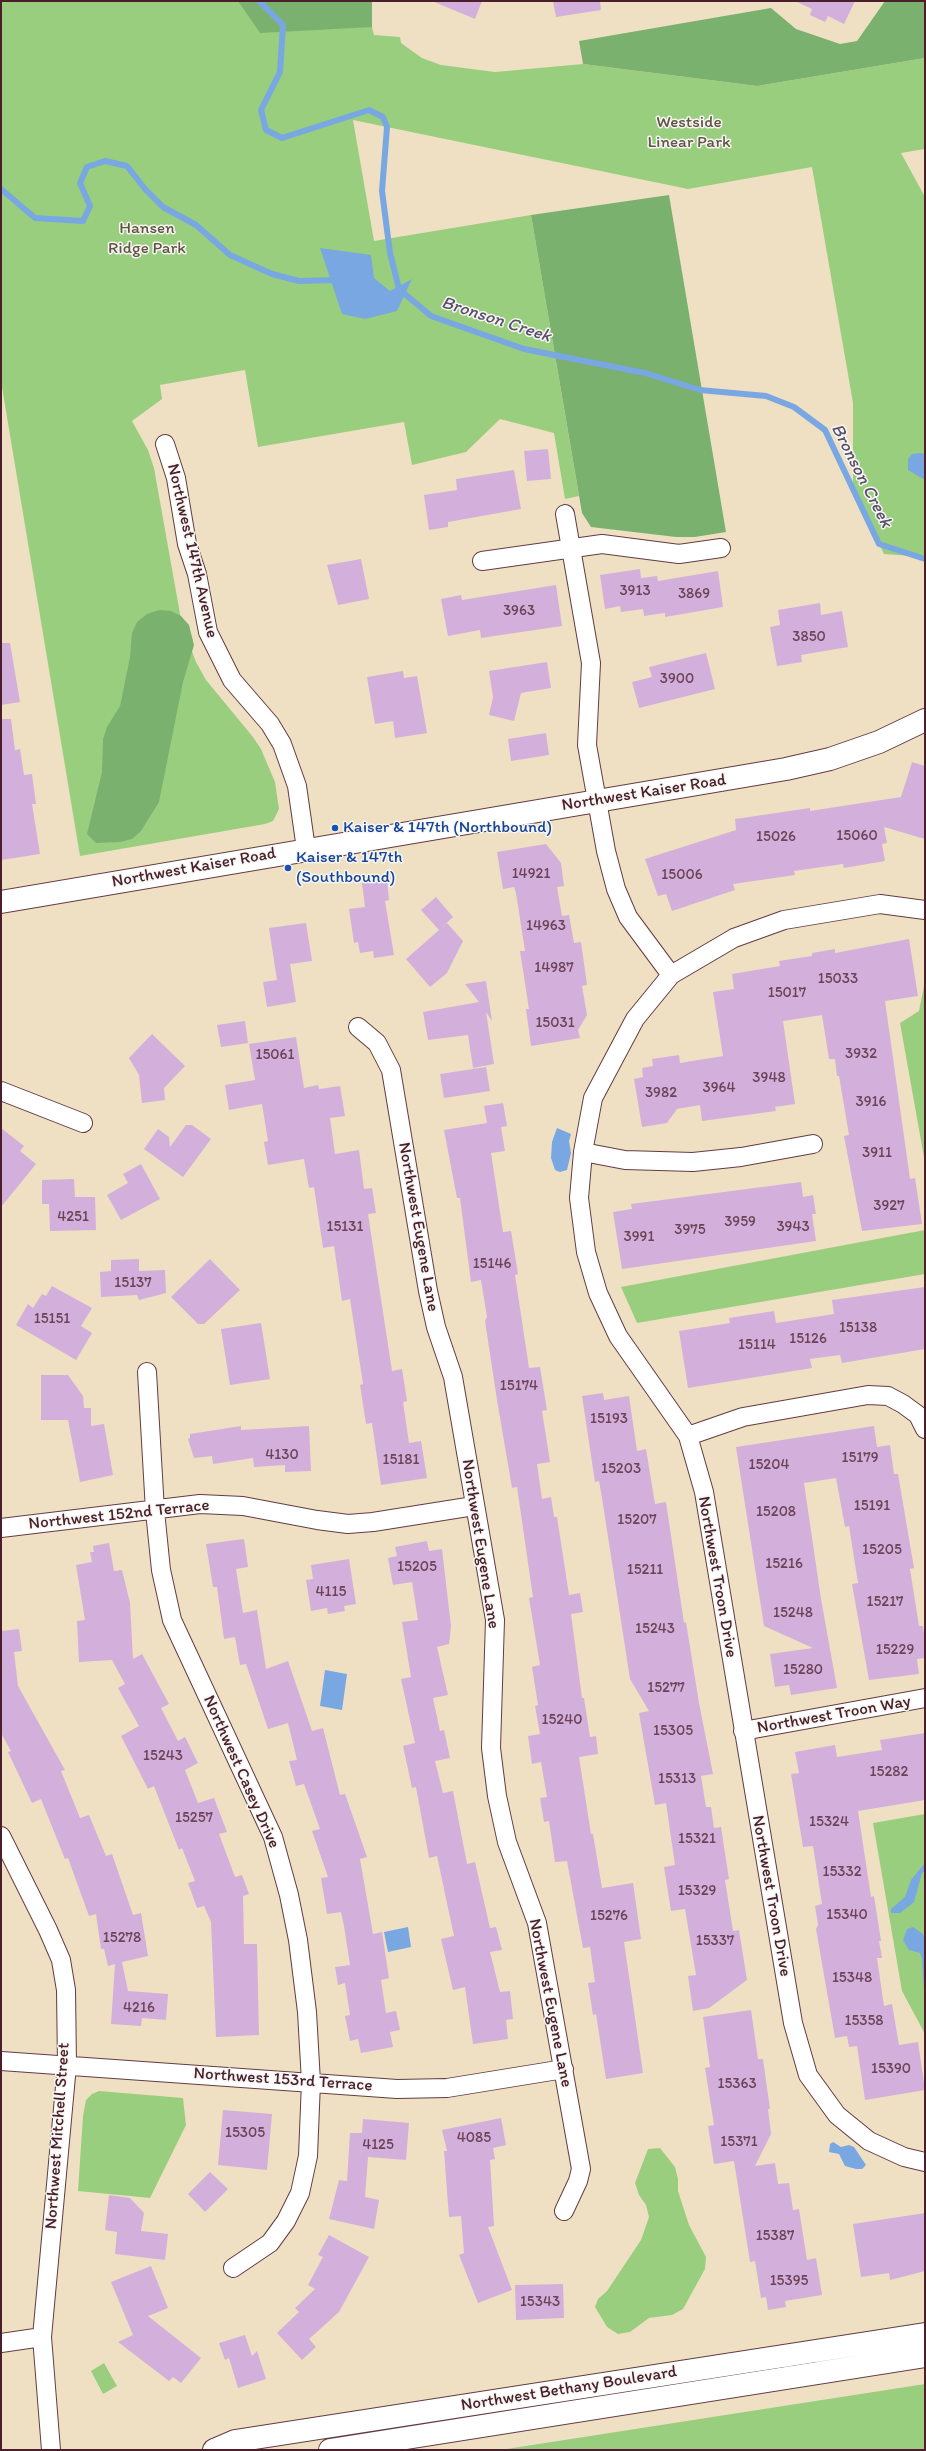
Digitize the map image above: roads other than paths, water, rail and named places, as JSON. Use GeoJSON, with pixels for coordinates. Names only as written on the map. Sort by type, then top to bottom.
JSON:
{"type":"FeatureCollection","features":[{"type":"Feature","properties":{"kind":"main road","name":"Northwest Kaiser Road"},"geometry":{"type":"LineString","coordinates":[[1,902],[306,849],[786,769],[830,759],[878,742],[925,720]]}},
{"type":"Feature","properties":{"kind":"main road","name":"Northwest Bethany Boulevard"},"geometry":{"type":"LineString","coordinates":[[214,2450],[235,2441],[925,2334]]}},
{"type":"Feature","properties":{"kind":"main road","name":"Northwest Bethany Boulevard"},"geometry":{"type":"LineString","coordinates":[[330,2450],[925,2356]]}},
{"type":"Feature","properties":{"kind":"street","name":"Northwest 147th Avenue"},"geometry":{"type":"LineString","coordinates":[[165,444],[176,478],[187,544],[197,574],[208,632],[232,680],[270,724],[282,744],[297,786],[306,849]]}},
{"type":"Feature","properties":{"kind":"street"},"geometry":{"type":"LineString","coordinates":[[565,514],[591,663],[587,745],[606,851],[616,889],[628,917],[671,975]]}},
{"type":"Feature","properties":{"kind":"street"},"geometry":{"type":"LineString","coordinates":[[482,561],[552,549],[609,544],[678,554],[721,548]]}},
{"type":"Feature","properties":{"kind":"street","name":"Northwest Troon Drive"},"geometry":{"type":"LineString","coordinates":[[925,910],[880,904],[784,920],[734,938],[671,975],[635,1018],[612,1059],[593,1098],[583,1152],[579,1198],[586,1252],[598,1293],[618,1336],[688,1436],[704,1492],[793,2023],[808,2075],[837,2115],[869,2141],[904,2157],[925,2162]]}},
{"type":"Feature","properties":{"kind":"street","name":"Northwest Eugene Lane"},"geometry":{"type":"LineString","coordinates":[[358,1027],[377,1044],[391,1070],[428,1291],[436,1327],[453,1377],[474,1506],[495,1620],[490,1748],[497,1796],[507,1842],[538,1923],[581,2169],[578,2181],[564,2210]]}},
{"type":"Feature","properties":{"kind":"street"},"geometry":{"type":"LineString","coordinates":[[1,1092],[83,1123]]}},
{"type":"Feature","properties":{"kind":"street"},"geometry":{"type":"LineString","coordinates":[[583,1152],[625,1160],[693,1162],[741,1157],[813,1144]]}},
{"type":"Feature","properties":{"kind":"street","name":"Northwest Casey Drive"},"geometry":{"type":"LineString","coordinates":[[147,1372],[155,1511],[161,1570],[172,1620],[273,1837],[289,1895],[298,1940],[306,2004],[311,2082],[308,2156],[300,2193],[286,2221],[270,2243],[233,2268]]}},
{"type":"Feature","properties":{"kind":"street"},"geometry":{"type":"LineString","coordinates":[[688,1436],[743,1417],[868,1395],[888,1396],[903,1404],[918,1415],[925,1429]]}},
{"type":"Feature","properties":{"kind":"street","name":"Northwest 152nd Terrace"},"geometry":{"type":"LineString","coordinates":[[1,1528],[155,1511],[200,1504],[243,1506],[317,1520],[348,1524],[373,1522],[474,1506]]}},
{"type":"Feature","properties":{"kind":"street","name":"Northwest Troon Way"},"geometry":{"type":"LineString","coordinates":[[743,1731],[925,1698]]}},
{"type":"Feature","properties":{"kind":"street","name":"Northwest Mitchell Street"},"geometry":{"type":"LineString","coordinates":[[1,1836],[48,1930],[61,1960],[66,1990],[67,2065],[42,2336],[51,2450]]}},
{"type":"Feature","properties":{"kind":"street","name":"Northwest 153rd Terrace"},"geometry":{"type":"LineString","coordinates":[[1,2061],[397,2089],[447,2088],[564,2069]]}},
{"type":"Feature","properties":{"kind":"street"},"geometry":{"type":"LineString","coordinates":[[1,2343],[42,2336]]}},
{"type":"Feature","properties":{"kind":"water"},"geometry":{"type":"Polygon","coordinates":[[[320,248],[371,255],[374,278],[390,291],[412,279],[397,311],[365,319],[342,314],[320,248]]]}},
{"type":"Feature","properties":{"kind":"water"},"geometry":{"type":"Polygon","coordinates":[[[912,454],[925,454],[925,480],[908,470],[908,459],[912,454]]]}},
{"type":"Feature","properties":{"kind":"water"},"geometry":{"type":"Polygon","coordinates":[[[557,1128],[571,1134],[569,1141],[571,1153],[567,1170],[560,1172],[555,1170],[551,1158],[552,1142],[557,1128]]]}},
{"type":"Feature","properties":{"kind":"water"},"geometry":{"type":"Polygon","coordinates":[[[325,1670],[347,1674],[342,1710],[320,1706],[325,1670]]]}},
{"type":"Feature","properties":{"kind":"water"},"geometry":{"type":"Polygon","coordinates":[[[925,1863],[925,1871],[922,1873],[914,1902],[900,1913],[891,1913],[891,1909],[905,1897],[911,1880],[925,1863]]]}},
{"type":"Feature","properties":{"kind":"water"},"geometry":{"type":"Polygon","coordinates":[[[408,1927],[411,1947],[388,1952],[384,1932],[408,1927]]]}},
{"type":"Feature","properties":{"kind":"water"},"geometry":{"type":"Polygon","coordinates":[[[913,1927],[923,1934],[925,1940],[925,2004],[922,1959],[920,1953],[909,1950],[903,1940],[907,1929],[913,1927]]]}},
{"type":"Feature","properties":{"kind":"water"},"geometry":{"type":"Polygon","coordinates":[[[833,2142],[841,2147],[849,2145],[854,2147],[866,2165],[862,2169],[845,2166],[839,2154],[829,2152],[830,2144],[833,2142]]]}},
{"type":"Feature","properties":{"kind":"waterway","name":"Bronson Creek"},"geometry":{"type":"LineString","coordinates":[[259,1],[283,25],[280,72],[261,110],[266,130],[282,138],[369,110],[383,117],[387,127],[382,191],[390,253],[399,289],[431,316],[524,349],[645,373],[700,390],[766,396],[794,407],[825,430],[879,544],[925,559]]}},
{"type":"Feature","properties":{"kind":"waterway"},"geometry":{"type":"LineString","coordinates":[[1,189],[35,218],[83,221],[90,206],[80,183],[87,167],[105,161],[127,166],[145,189],[163,207],[196,225],[230,255],[272,274],[299,281],[337,280]]}},
{"type":"Feature","properties":{"kind":"place","name":"Kaiser & 147th (Northbound)"},"geometry":{"type":"Point","coordinates":[335,828]}},
{"type":"Feature","properties":{"kind":"place","name":"Kaiser & 147th (Southbound)"},"geometry":{"type":"Point","coordinates":[288,868]}},
{"type":"Feature","properties":{"kind":"park label","name":"Westside Linear Park"},"geometry":{"type":"Point","coordinates":[689,133]}},
{"type":"Feature","properties":{"kind":"park label","name":"Hansen Ridge Park"},"geometry":{"type":"Point","coordinates":[147,239]}}]}
